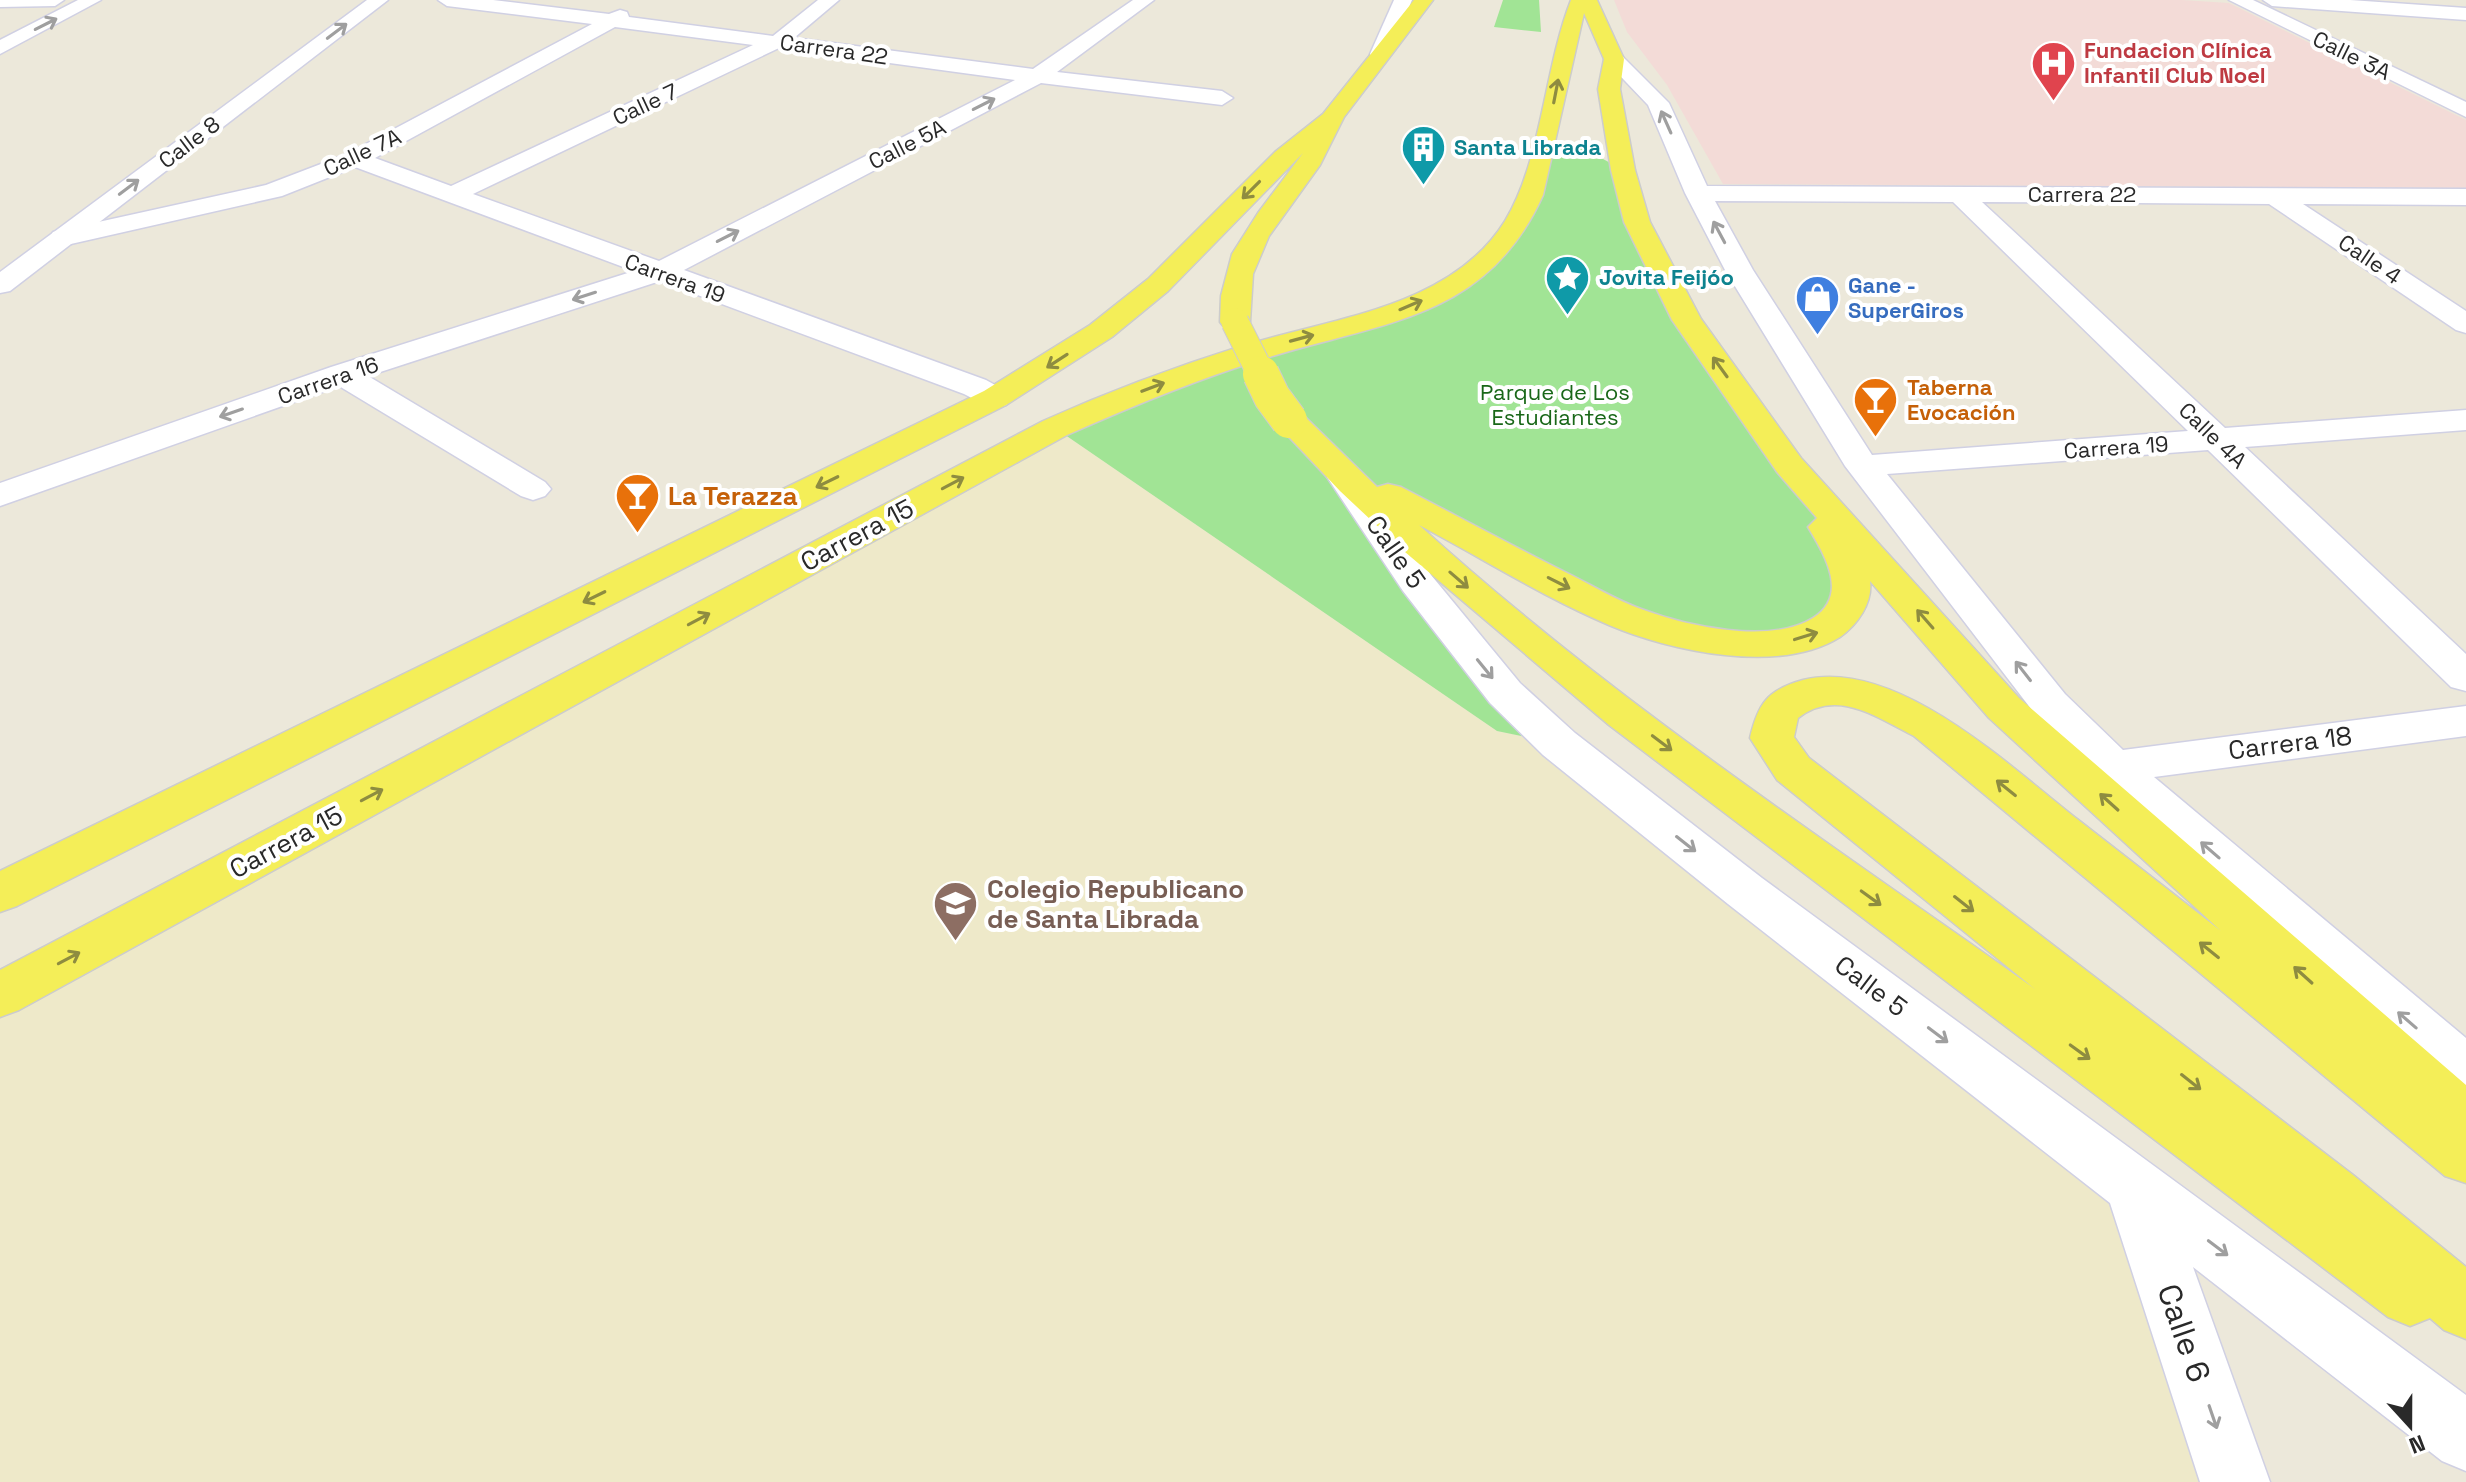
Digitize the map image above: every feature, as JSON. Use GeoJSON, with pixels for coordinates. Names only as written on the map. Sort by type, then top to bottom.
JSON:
{"type":"FeatureCollection","features":[{"type":"Feature","properties":{"kind":"main road","name":"Calle 5"},"geometry":{"type":"LineString","coordinates":[[1424,0],[1330,119],[1310,162],[1263,220],[1243,259],[1234,296],[1235,322],[1272,397],[1289,420],[1459,581],[1586,685],[2466,1337]]}},
{"type":"Feature","properties":{"kind":"main road","name":"Carrera 15"},"geometry":{"type":"LineString","coordinates":[[0,995],[1055,428],[1174,378],[1402,309],[1445,289],[1479,268],[1506,244],[1540,167],[1568,27],[1580,0]]}},
{"type":"Feature","properties":{"kind":"main road"},"geometry":{"type":"LineString","coordinates":[[1340,470],[1627,618],[1682,634],[1777,644],[1812,636],[1830,627],[1848,608],[1853,590],[1845,559],[1777,448],[1687,320],[1637,222],[1623,170],[1609,89],[1614,59],[1588,0]]}},
{"type":"Feature","properties":{"kind":"main road"},"geometry":{"type":"LineString","coordinates":[[0,893],[995,398],[1101,331],[1158,285],[1283,157],[1330,119]]}},
{"type":"Feature","properties":{"kind":"main road"},"geometry":{"type":"LineString","coordinates":[[1777,448],[2004,708],[2466,1120]]}},
{"type":"Feature","properties":{"kind":"main road"},"geometry":{"type":"LineString","coordinates":[[2466,1157],[1929,726],[1884,704],[1845,690],[1804,693],[1778,711],[1772,738],[1793,769],[2332,1194],[2466,1308]]}},
{"type":"Feature","properties":{"kind":"street"},"geometry":{"type":"LineString","coordinates":[[0,1],[55,0]]}},
{"type":"Feature","properties":{"kind":"street"},"geometry":{"type":"LineString","coordinates":[[0,48],[92,0]]}},
{"type":"Feature","properties":{"kind":"street","name":"Calle 8"},"geometry":{"type":"LineString","coordinates":[[0,285],[379,0]]}},
{"type":"Feature","properties":{"kind":"street","name":"Carrera 22"},"geometry":{"type":"LineString","coordinates":[[447,0],[778,41],[1035,78],[1222,98]]}},
{"type":"Feature","properties":{"kind":"street","name":"Calle 7A"},"geometry":{"type":"LineString","coordinates":[[0,250],[273,191],[355,159],[617,20],[634,0]]}},
{"type":"Feature","properties":{"kind":"street","name":"Calle 7"},"geometry":{"type":"LineString","coordinates":[[453,194],[778,41],[830,0]]}},
{"type":"Feature","properties":{"kind":"street","name":"Calle 5A"},"geometry":{"type":"LineString","coordinates":[[659,272],[1035,78],[1145,0]]}},
{"type":"Feature","properties":{"kind":"street"},"geometry":{"type":"LineString","coordinates":[[1380,54],[1403,0]]}},
{"type":"Feature","properties":{"kind":"street","name":"Calle 3A"},"geometry":{"type":"LineString","coordinates":[[2238,0],[2466,110]]}},
{"type":"Feature","properties":{"kind":"street"},"geometry":{"type":"LineString","coordinates":[[2272,0],[2466,14]]}},
{"type":"Feature","properties":{"kind":"street"},"geometry":{"type":"LineString","coordinates":[[1614,59],[1658,103],[1698,193],[1745,281],[1862,466],[2050,704],[2113,767],[2466,1071]]}},
{"type":"Feature","properties":{"kind":"street","name":"Carrera 19"},"geometry":{"type":"LineString","coordinates":[[355,159],[961,382],[995,398]]}},
{"type":"Feature","properties":{"kind":"street","name":"Carrera 22"},"geometry":{"type":"LineString","coordinates":[[1698,193],[2466,197]]}},
{"type":"Feature","properties":{"kind":"street","name":"Calle 4A"},"geometry":{"type":"LineString","coordinates":[[1959,194],[2466,677]]}},
{"type":"Feature","properties":{"kind":"street","name":"Calle 4"},"geometry":{"type":"LineString","coordinates":[[2273,195],[2466,324]]}},
{"type":"Feature","properties":{"kind":"street","name":"Carrera 16"},"geometry":{"type":"LineString","coordinates":[[0,495],[342,374],[659,272]]}},
{"type":"Feature","properties":{"kind":"street"},"geometry":{"type":"LineString","coordinates":[[342,374],[533,489]]}},
{"type":"Feature","properties":{"kind":"street","name":"Carrera 19"},"geometry":{"type":"LineString","coordinates":[[1862,466],[2466,420]]}},
{"type":"Feature","properties":{"kind":"street","name":"Calle 5"},"geometry":{"type":"LineString","coordinates":[[1340,470],[1417,583],[1505,693],[1559,744],[1745,891],[2466,1437]]}},
{"type":"Feature","properties":{"kind":"street","name":"Carrera 18"},"geometry":{"type":"LineString","coordinates":[[2113,767],[2466,721]]}},
{"type":"Feature","properties":{"kind":"street","name":"Calle 6"},"geometry":{"type":"LineString","coordinates":[[2134,1184],[2235,1482]]}},
{"type":"Feature","properties":{"kind":"shaded area","name":"Fundacion Clínica Infantil Club Noel"},"geometry":{"type":"Polygon","coordinates":[[[1614,0],[2182,0],[2229,3],[2466,120],[2466,188],[1723,184],[1667,85],[1627,32],[1614,0]]]}},
{"type":"Feature","properties":{"kind":"shaded area","name":"Colegio Republicano de Santa Librada"},"geometry":{"type":"Polygon","coordinates":[[[1055,428],[1497,731],[1559,744],[2134,1184],[2235,1482],[0,1482],[0,995],[1055,428]]]}},
{"type":"Feature","properties":{"kind":"green space"},"geometry":{"type":"Polygon","coordinates":[[[1503,0],[1539,0],[1541,32],[1494,27],[1503,0]]]}},
{"type":"Feature","properties":{"kind":"green space","name":"Parque de Los Estudiantes"},"geometry":{"type":"Polygon","coordinates":[[[1574,143],[1623,170],[1637,222],[1845,559],[1853,590],[1812,636],[1682,634],[1342,471],[1559,744],[1497,731],[1055,428],[1336,329],[1479,268],[1540,167],[1574,143]]]}},
{"type":"Feature","properties":{"kind":"place","name":"Fundacion Clínica Infantil Club Noel"},"geometry":{"type":"Point","coordinates":[2053,102]}},
{"type":"Feature","properties":{"kind":"place","name":"Santa Librada"},"geometry":{"type":"Point","coordinates":[1423,186]}},
{"type":"Feature","properties":{"kind":"place","name":"Jovita Feijóo"},"geometry":{"type":"Point","coordinates":[1568,316]}},
{"type":"Feature","properties":{"kind":"place","name":"Gane - SuperGiros"},"geometry":{"type":"Point","coordinates":[1817,337]}},
{"type":"Feature","properties":{"kind":"place","name":"Taberna Evocación"},"geometry":{"type":"Point","coordinates":[1876,439]}},
{"type":"Feature","properties":{"kind":"place","name":"La Terazza"},"geometry":{"type":"Point","coordinates":[637,535]}},
{"type":"Feature","properties":{"kind":"place","name":"Colegio Republicano de Santa Librada"},"geometry":{"type":"Point","coordinates":[956,943]}}]}
